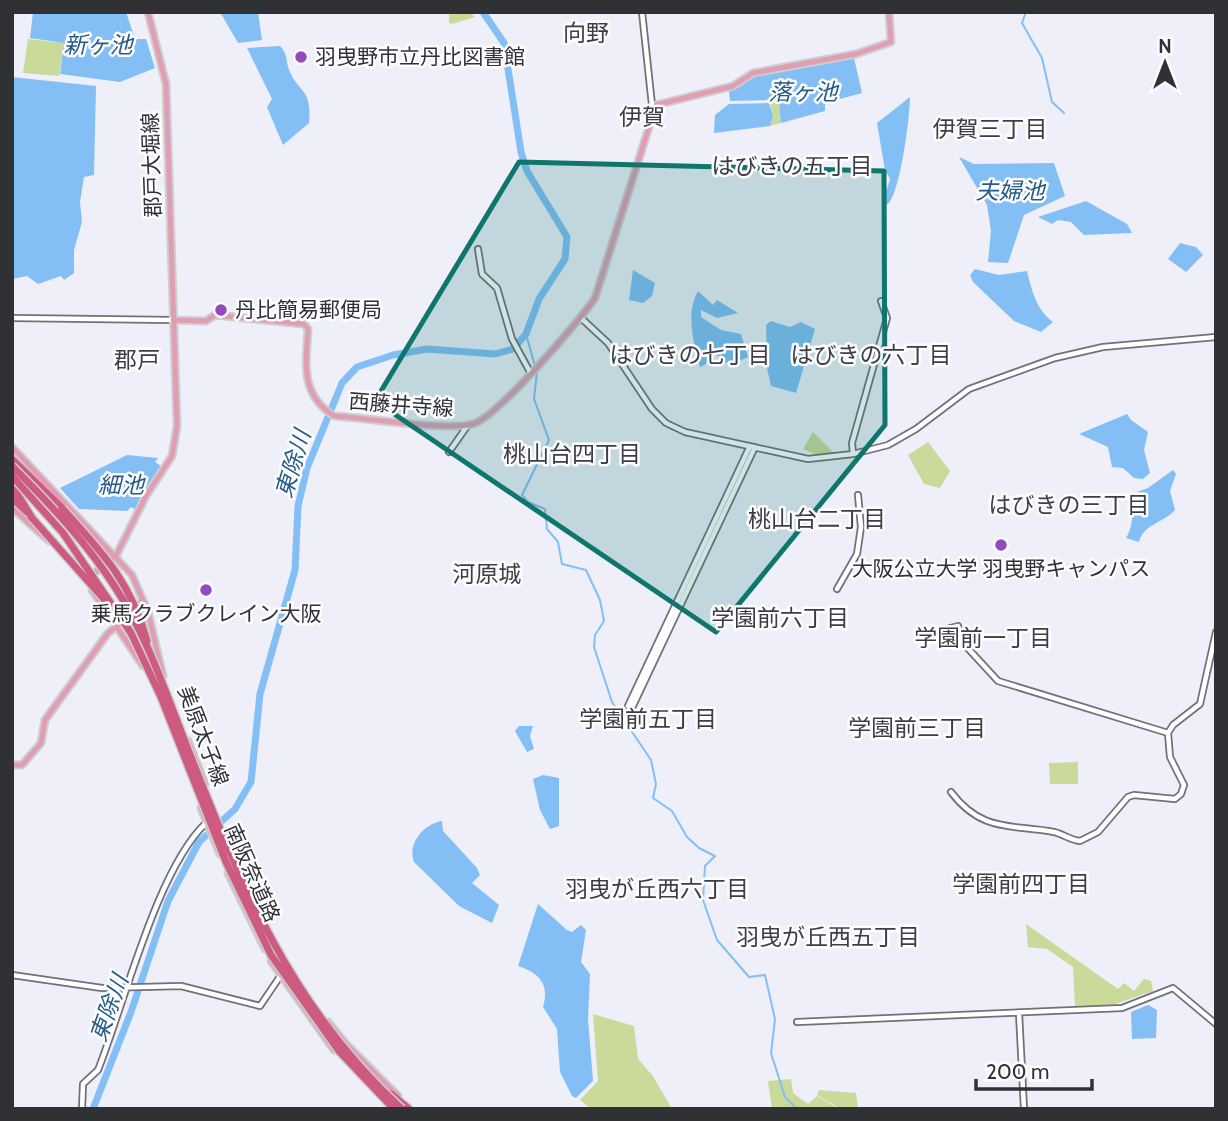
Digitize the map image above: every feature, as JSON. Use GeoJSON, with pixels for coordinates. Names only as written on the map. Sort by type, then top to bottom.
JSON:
{"type":"FeatureCollection","features":[{"type":"Feature","properties":{"kind":"highway"},"geometry":{"type":"LineString","coordinates":[[12,459],[105,554],[132,594],[152,662]]}},
{"type":"Feature","properties":{"kind":"highway"},"geometry":{"type":"LineString","coordinates":[[12,468],[40,495],[116,587],[152,662]]}},
{"type":"Feature","properties":{"kind":"highway"},"geometry":{"type":"LineString","coordinates":[[12,476],[63,533],[121,623]]}},
{"type":"Feature","properties":{"kind":"highway"},"geometry":{"type":"LineString","coordinates":[[12,485],[32,518]]}},
{"type":"Feature","properties":{"kind":"highway"},"geometry":{"type":"LineString","coordinates":[[12,498],[121,623]]}},
{"type":"Feature","properties":{"kind":"highway","name":"南阪奈道路"},"geometry":{"type":"LineString","coordinates":[[121,623],[161,697],[246,906],[289,983],[339,1051],[391,1109]]}},
{"type":"Feature","properties":{"kind":"highway","name":"南阪奈道路"},"geometry":{"type":"LineString","coordinates":[[152,662],[232,861],[261,924],[320,1018],[355,1061],[402,1109]]}},
{"type":"Feature","properties":{"kind":"highway"},"geometry":{"type":"LineString","coordinates":[[355,1061],[412,1109]]}},
{"type":"Feature","properties":{"kind":"main road","name":"郡戸大堀線"},"geometry":{"type":"LineString","coordinates":[[148,12],[166,84],[173,320]]}},
{"type":"Feature","properties":{"kind":"main road","name":"西藤井寺線"},"geometry":{"type":"LineString","coordinates":[[173,320],[206,321],[215,314],[304,324],[308,329],[306,378],[313,398],[324,409],[334,415],[468,425],[489,414],[534,369],[581,318],[599,289],[656,105],[727,88],[753,73],[856,54],[891,42],[889,12]]}},
{"type":"Feature","properties":{"kind":"main road"},"geometry":{"type":"LineString","coordinates":[[90,587],[90,576],[116,556],[146,496],[172,456],[177,426],[173,320]]}},
{"type":"Feature","properties":{"kind":"main road","name":"美原太子線"},"geometry":{"type":"LineString","coordinates":[[12,448],[132,575],[142,596],[162,673],[248,890],[288,964],[347,1045],[412,1109]]}},
{"type":"Feature","properties":{"kind":"main road","name":"美原太子線"},"geometry":{"type":"LineString","coordinates":[[12,508],[53,545],[121,623],[167,719],[206,824],[258,937],[280,975],[320,1032],[391,1109]]}},
{"type":"Feature","properties":{"kind":"main road"},"geometry":{"type":"LineString","coordinates":[[12,765],[22,765],[34,754],[41,743],[45,720],[121,623],[140,608],[142,596]]}},
{"type":"Feature","properties":{"kind":"street"},"geometry":{"type":"LineString","coordinates":[[642,12],[652,105]]}},
{"type":"Feature","properties":{"kind":"street"},"geometry":{"type":"LineString","coordinates":[[478,248],[482,274],[496,288],[517,351],[534,369]]}},
{"type":"Feature","properties":{"kind":"street"},"geometry":{"type":"LineString","coordinates":[[853,454],[852,443],[887,318],[881,301]]}},
{"type":"Feature","properties":{"kind":"street"},"geometry":{"type":"LineString","coordinates":[[12,318],[173,320]]}},
{"type":"Feature","properties":{"kind":"street"},"geometry":{"type":"LineString","coordinates":[[581,318],[608,343],[652,409],[666,423],[685,432],[808,459],[853,454],[899,440],[969,389],[1034,365],[1103,347],[1216,337]]}},
{"type":"Feature","properties":{"kind":"street"},"geometry":{"type":"LineString","coordinates":[[449,452],[468,425]]}},
{"type":"Feature","properties":{"kind":"street"},"geometry":{"type":"LineString","coordinates":[[630,708],[753,446]]}},
{"type":"Feature","properties":{"kind":"street"},"geometry":{"type":"LineString","coordinates":[[837,589],[857,554],[861,527],[858,495]]}},
{"type":"Feature","properties":{"kind":"street"},"geometry":{"type":"LineString","coordinates":[[927,634],[958,626],[963,643],[998,681],[1168,733]]}},
{"type":"Feature","properties":{"kind":"street"},"geometry":{"type":"LineString","coordinates":[[951,792],[962,804],[1000,827],[1056,832],[1080,841],[1098,832],[1128,797],[1134,795],[1167,801],[1181,794],[1184,785],[1170,757],[1168,733],[1172,725],[1200,704],[1216,632]]}},
{"type":"Feature","properties":{"kind":"street"},"geometry":{"type":"LineString","coordinates":[[82,1109],[83,1084],[98,1070],[131,988],[165,888],[195,835],[206,824]]}},
{"type":"Feature","properties":{"kind":"street"},"geometry":{"type":"LineString","coordinates":[[12,975],[92,987],[181,986],[260,1006],[288,964]]}},
{"type":"Feature","properties":{"kind":"street"},"geometry":{"type":"LineString","coordinates":[[797,1022],[1122,1008],[1173,989],[1216,1024]]}},
{"type":"Feature","properties":{"kind":"street"},"geometry":{"type":"LineString","coordinates":[[1018,1013],[1024,1109]]}},
{"type":"Feature","properties":{"kind":"highlighted area"},"geometry":{"type":"Polygon","coordinates":[[[519,162],[884,171],[885,425],[716,632],[375,401],[519,162]]]}},
{"type":"Feature","properties":{"kind":"green space"},"geometry":{"type":"Polygon","coordinates":[[[449,12],[470,12],[475,17],[452,24],[449,23],[449,12]]]}},
{"type":"Feature","properties":{"kind":"green space"},"geometry":{"type":"Polygon","coordinates":[[[28,39],[64,43],[59,76],[23,73],[28,39]]]}},
{"type":"Feature","properties":{"kind":"green space"},"geometry":{"type":"Polygon","coordinates":[[[778,96],[781,123],[770,126],[773,116],[769,100],[778,96]]]}},
{"type":"Feature","properties":{"kind":"green space"},"geometry":{"type":"Polygon","coordinates":[[[813,432],[834,453],[817,455],[803,449],[813,432]]]}},
{"type":"Feature","properties":{"kind":"green space"},"geometry":{"type":"Polygon","coordinates":[[[928,442],[950,471],[940,488],[924,484],[908,455],[928,442]]]}},
{"type":"Feature","properties":{"kind":"green space"},"geometry":{"type":"Polygon","coordinates":[[[1078,762],[1078,784],[1050,784],[1049,763],[1078,762]]]}},
{"type":"Feature","properties":{"kind":"green space"},"geometry":{"type":"Polygon","coordinates":[[[1026,924],[1118,989],[1124,983],[1134,991],[1144,979],[1151,981],[1153,991],[1112,1005],[1075,1006],[1073,967],[1047,949],[1028,947],[1026,924]]]}},
{"type":"Feature","properties":{"kind":"green space"},"geometry":{"type":"Polygon","coordinates":[[[593,1014],[634,1026],[638,1059],[653,1076],[672,1109],[591,1109],[580,1100],[598,1081],[593,1014]]]}},
{"type":"Feature","properties":{"kind":"green space"},"geometry":{"type":"Polygon","coordinates":[[[791,1079],[793,1093],[808,1104],[817,1096],[839,1109],[772,1109],[768,1081],[791,1079]]]}},
{"type":"Feature","properties":{"kind":"green space"},"geometry":{"type":"Polygon","coordinates":[[[819,1090],[856,1093],[858,1109],[839,1108],[817,1095],[819,1090]]]}},
{"type":"Feature","properties":{"kind":"water","name":"新ヶ池"},"geometry":{"type":"Polygon","coordinates":[[[33,12],[126,12],[135,39],[146,39],[155,68],[120,82],[60,74],[64,43],[30,38],[33,12]]]}},
{"type":"Feature","properties":{"kind":"water"},"geometry":{"type":"Polygon","coordinates":[[[220,12],[258,12],[262,40],[238,43],[220,12]]]}},
{"type":"Feature","properties":{"kind":"water"},"geometry":{"type":"Polygon","coordinates":[[[280,46],[285,52],[290,72],[309,104],[309,123],[283,145],[267,107],[272,99],[247,48],[280,46]]]}},
{"type":"Feature","properties":{"kind":"water","name":"落ヶ池"},"geometry":{"type":"Polygon","coordinates":[[[854,58],[862,93],[825,103],[825,111],[781,123],[778,96],[769,100],[730,101],[729,91],[755,74],[854,58]]]}},
{"type":"Feature","properties":{"kind":"water"},"geometry":{"type":"Polygon","coordinates":[[[12,77],[96,86],[94,175],[84,177],[80,202],[82,222],[74,250],[74,273],[64,280],[61,276],[38,284],[27,276],[12,279],[12,77]]]}},
{"type":"Feature","properties":{"kind":"water"},"geometry":{"type":"Polygon","coordinates":[[[910,97],[900,172],[892,199],[887,205],[884,198],[890,179],[885,170],[877,123],[910,97]]]}},
{"type":"Feature","properties":{"kind":"water"},"geometry":{"type":"Polygon","coordinates":[[[769,103],[773,116],[770,126],[714,133],[715,115],[729,104],[769,103]]]}},
{"type":"Feature","properties":{"kind":"water","name":"夫婦池"},"geometry":{"type":"Polygon","coordinates":[[[959,157],[974,164],[1054,163],[1065,196],[1024,215],[1008,263],[988,262],[991,231],[987,205],[959,157]]]}},
{"type":"Feature","properties":{"kind":"water"},"geometry":{"type":"Polygon","coordinates":[[[1086,201],[1127,224],[1132,233],[1084,235],[1071,222],[1058,220],[1052,224],[1038,217],[1086,201]]]}},
{"type":"Feature","properties":{"kind":"water"},"geometry":{"type":"Polygon","coordinates":[[[1180,243],[1196,247],[1203,255],[1186,272],[1168,259],[1180,243]]]}},
{"type":"Feature","properties":{"kind":"water"},"geometry":{"type":"Polygon","coordinates":[[[975,269],[999,275],[1027,271],[1039,305],[1053,322],[1041,332],[1014,321],[973,282],[970,275],[975,269]]]}},
{"type":"Feature","properties":{"kind":"water"},"geometry":{"type":"Polygon","coordinates":[[[633,270],[655,283],[652,296],[643,303],[629,300],[633,270]]]}},
{"type":"Feature","properties":{"kind":"water"},"geometry":{"type":"Polygon","coordinates":[[[698,291],[713,305],[717,300],[738,313],[717,318],[701,310],[701,317],[721,330],[741,334],[748,357],[730,365],[708,349],[706,364],[700,367],[691,319],[698,291]]]}},
{"type":"Feature","properties":{"kind":"water"},"geometry":{"type":"Polygon","coordinates":[[[771,321],[790,327],[801,322],[815,329],[796,393],[771,386],[767,368],[766,325],[771,321]]]}},
{"type":"Feature","properties":{"kind":"water"},"geometry":{"type":"Polygon","coordinates":[[[1127,414],[1148,432],[1144,450],[1150,473],[1143,479],[1134,478],[1123,468],[1112,467],[1108,447],[1079,434],[1127,414]]]}},
{"type":"Feature","properties":{"kind":"water","name":"細池"},"geometry":{"type":"Polygon","coordinates":[[[127,455],[158,458],[155,462],[161,466],[136,510],[131,507],[127,511],[79,509],[60,488],[127,455]]]}},
{"type":"Feature","properties":{"kind":"water"},"geometry":{"type":"Polygon","coordinates":[[[1173,470],[1176,474],[1170,491],[1175,510],[1149,527],[1139,542],[1126,538],[1131,527],[1137,492],[1148,488],[1173,470]]]}},
{"type":"Feature","properties":{"kind":"water"},"geometry":{"type":"Polygon","coordinates":[[[519,726],[533,726],[530,736],[534,749],[527,752],[515,731],[519,726]]]}},
{"type":"Feature","properties":{"kind":"water"},"geometry":{"type":"Polygon","coordinates":[[[543,775],[559,778],[559,826],[550,829],[540,810],[533,779],[543,775]]]}},
{"type":"Feature","properties":{"kind":"water"},"geometry":{"type":"Polygon","coordinates":[[[442,821],[443,831],[477,868],[480,875],[472,883],[499,905],[492,923],[459,906],[414,862],[412,855],[415,841],[423,830],[442,821]]]}},
{"type":"Feature","properties":{"kind":"water"},"geometry":{"type":"Polygon","coordinates":[[[538,904],[567,930],[572,932],[581,925],[586,930],[581,962],[590,974],[588,1019],[593,1081],[576,1098],[572,1096],[560,1072],[557,1029],[543,1007],[544,986],[532,972],[518,966],[538,904]]]}},
{"type":"Feature","properties":{"kind":"water"},"geometry":{"type":"Polygon","coordinates":[[[1148,1005],[1157,1010],[1156,1038],[1132,1039],[1131,1012],[1148,1005]]]}},
{"type":"Feature","properties":{"kind":"waterway","name":"東除川"},"geometry":{"type":"LineString","coordinates":[[93,1109],[131,1012],[168,901],[199,842],[235,809],[251,782],[260,694],[295,570],[298,506],[307,468],[342,383],[357,367],[393,355],[427,349],[495,354],[513,349],[526,334],[539,299],[565,259],[567,237],[527,171],[521,152],[504,43],[483,12]]}},
{"type":"Feature","properties":{"kind":"waterway"},"geometry":{"type":"LineString","coordinates":[[1026,12],[1022,23],[1042,58],[1052,102],[1064,113]]}},
{"type":"Feature","properties":{"kind":"waterway"},"geometry":{"type":"LineString","coordinates":[[526,334],[535,366]]}},
{"type":"Feature","properties":{"kind":"waterway"},"geometry":{"type":"LineString","coordinates":[[537,372],[534,399],[549,440],[522,495],[528,502],[545,509],[547,529],[558,542],[562,564],[586,570],[600,600],[604,621],[595,635],[594,647],[612,702],[651,760],[656,784],[653,798],[672,811],[687,837],[699,848],[715,856],[705,866],[703,900],[717,940],[749,977],[765,975],[775,1019],[771,1053],[785,1097],[797,1109]]}},
{"type":"Feature","properties":{"kind":"place","name":"羽曳野市立丹比図書館"},"geometry":{"type":"Point","coordinates":[301,57]}},
{"type":"Feature","properties":{"kind":"place","name":"丹比簡易郵便局"},"geometry":{"type":"Point","coordinates":[221,310]}},
{"type":"Feature","properties":{"kind":"place","name":"大阪公立大学 羽曳野キャンパス"},"geometry":{"type":"Point","coordinates":[1001,545]}},
{"type":"Feature","properties":{"kind":"place","name":"乗馬クラブクレイン大阪"},"geometry":{"type":"Point","coordinates":[206,590]}},
{"type":"Feature","properties":{"kind":"district","name":"向野"},"geometry":{"type":"Point","coordinates":[586,33]}},
{"type":"Feature","properties":{"kind":"district","name":"伊賀"},"geometry":{"type":"Point","coordinates":[642,117]}},
{"type":"Feature","properties":{"kind":"district","name":"伊賀三丁目"},"geometry":{"type":"Point","coordinates":[990,129]}},
{"type":"Feature","properties":{"kind":"district","name":"はびきの五丁目"},"geometry":{"type":"Point","coordinates":[792,166]}},
{"type":"Feature","properties":{"kind":"district","name":"はびきの七丁目"},"geometry":{"type":"Point","coordinates":[690,355]}},
{"type":"Feature","properties":{"kind":"district","name":"はびきの六丁目"},"geometry":{"type":"Point","coordinates":[871,355]}},
{"type":"Feature","properties":{"kind":"district","name":"郡戸"},"geometry":{"type":"Point","coordinates":[137,360]}},
{"type":"Feature","properties":{"kind":"district","name":"桃山台四丁目"},"geometry":{"type":"Point","coordinates":[572,454]}},
{"type":"Feature","properties":{"kind":"district","name":"はびきの三丁目"},"geometry":{"type":"Point","coordinates":[1069,505]}},
{"type":"Feature","properties":{"kind":"district","name":"桃山台二丁目"},"geometry":{"type":"Point","coordinates":[817,519]}},
{"type":"Feature","properties":{"kind":"district","name":"河原城"},"geometry":{"type":"Point","coordinates":[487,574]}},
{"type":"Feature","properties":{"kind":"district","name":"学園前六丁目"},"geometry":{"type":"Point","coordinates":[780,618]}},
{"type":"Feature","properties":{"kind":"district","name":"学園前一丁目"},"geometry":{"type":"Point","coordinates":[983,638]}},
{"type":"Feature","properties":{"kind":"district","name":"学園前五丁目"},"geometry":{"type":"Point","coordinates":[648,719]}},
{"type":"Feature","properties":{"kind":"district","name":"学園前三丁目"},"geometry":{"type":"Point","coordinates":[917,728]}},
{"type":"Feature","properties":{"kind":"district","name":"学園前四丁目"},"geometry":{"type":"Point","coordinates":[1021,884]}},
{"type":"Feature","properties":{"kind":"district","name":"羽曳が丘西六丁目"},"geometry":{"type":"Point","coordinates":[657,889]}},
{"type":"Feature","properties":{"kind":"district","name":"羽曳が丘西五丁目"},"geometry":{"type":"Point","coordinates":[828,937]}}]}
